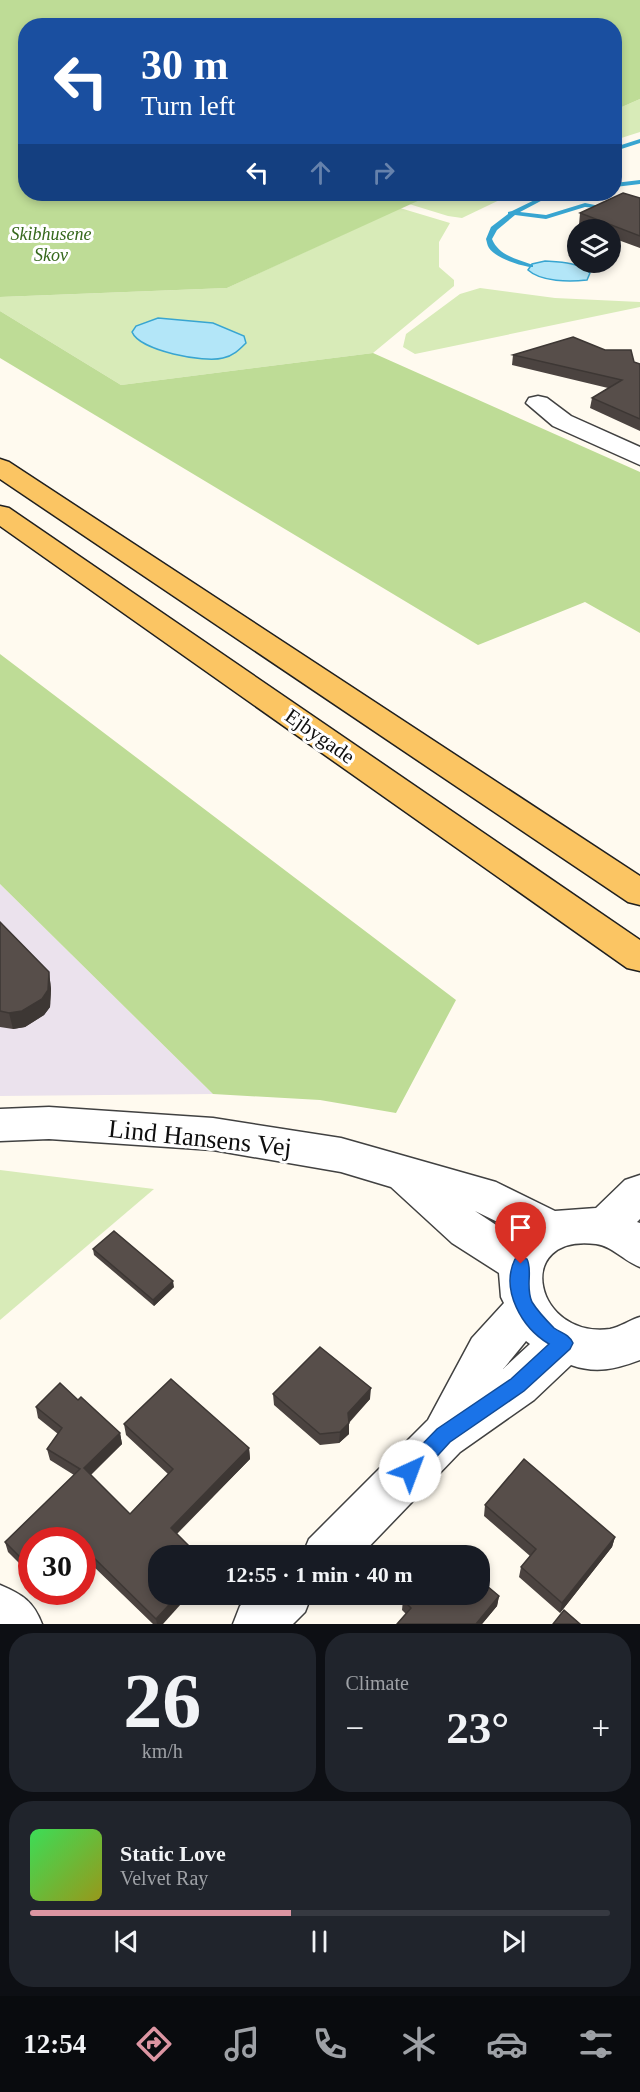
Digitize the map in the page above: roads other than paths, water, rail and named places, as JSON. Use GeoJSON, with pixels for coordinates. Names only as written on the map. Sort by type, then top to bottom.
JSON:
{"type":"FeatureCollection","features":[{"type":"Feature","properties":{"kind":"main road"},"geometry":{"type":"LineString","coordinates":[[0,467],[640,893]]}},
{"type":"Feature","properties":{"kind":"main road","name":"Ejbygade"},"geometry":{"type":"LineString","coordinates":[[0,514],[640,958]]}},
{"type":"Feature","properties":{"kind":"street"},"geometry":{"type":"LineString","coordinates":[[538,404],[562,422],[640,457]]}},
{"type":"Feature","properties":{"kind":"street","name":"Lind Hansens Vej"},"geometry":{"type":"LineString","coordinates":[[0,1125],[49,1123],[213,1134],[341,1155],[496,1200],[552,1230]]}},
{"type":"Feature","properties":{"kind":"street","name":"Lind Hansens Vej"},"geometry":{"type":"LineString","coordinates":[[398,1171],[467,1230],[521,1264]]}},
{"type":"Feature","properties":{"kind":"street"},"geometry":{"type":"LineString","coordinates":[[604,1227],[640,1192]]}},
{"type":"Feature","properties":{"kind":"street"},"geometry":{"type":"LineString","coordinates":[[638,1340],[612,1349],[588,1350],[563,1343],[548,1334],[526,1309],[520,1294],[519,1279],[521,1264],[528,1250],[538,1239],[552,1230],[579,1224],[604,1227],[621,1234],[640,1248]]}},
{"type":"Feature","properties":{"kind":"street"},"geometry":{"type":"LineString","coordinates":[[444,1436],[488,1353],[526,1309]]}},
{"type":"Feature","properties":{"kind":"street"},"geometry":{"type":"LineString","coordinates":[[337,1545],[444,1436],[518,1385],[563,1343]]}},
{"type":"Feature","properties":{"kind":"street"},"geometry":{"type":"LineString","coordinates":[[258,1624],[276,1605]]}},
{"type":"Feature","properties":{"kind":"street"},"geometry":{"type":"LineString","coordinates":[[0,1610],[18,1624]]}},
{"type":"Feature","properties":{"kind":"water"},"geometry":{"type":"Polygon","coordinates":[[[545,261],[563,262],[567,263],[567,273],[590,273],[587,280],[548,279],[528,270],[532,264],[545,261]]]}},
{"type":"Feature","properties":{"kind":"water"},"geometry":{"type":"Polygon","coordinates":[[[158,318],[213,323],[244,336],[246,343],[233,354],[223,358],[202,359],[173,354],[147,345],[137,339],[132,332],[136,326],[158,318]]]}},
{"type":"Feature","properties":{"kind":"waterway"},"geometry":{"type":"LineString","coordinates":[[622,147],[640,141]]}},
{"type":"Feature","properties":{"kind":"waterway"},"geometry":{"type":"LineString","coordinates":[[622,184],[640,182]]}},
{"type":"Feature","properties":{"kind":"waterway"},"geometry":{"type":"LineString","coordinates":[[513,213],[537,201]]}},
{"type":"Feature","properties":{"kind":"waterway"},"geometry":{"type":"LineString","coordinates":[[513,213],[546,217],[585,205],[597,206]]}},
{"type":"Feature","properties":{"kind":"waterway"},"geometry":{"type":"LineString","coordinates":[[513,213],[494,229],[489,239],[492,248],[506,257],[531,266]]}},
{"type":"Feature","properties":{"kind":"park label","name":"Skibhusene Skov"},"geometry":{"type":"Point","coordinates":[51,244]}}]}
